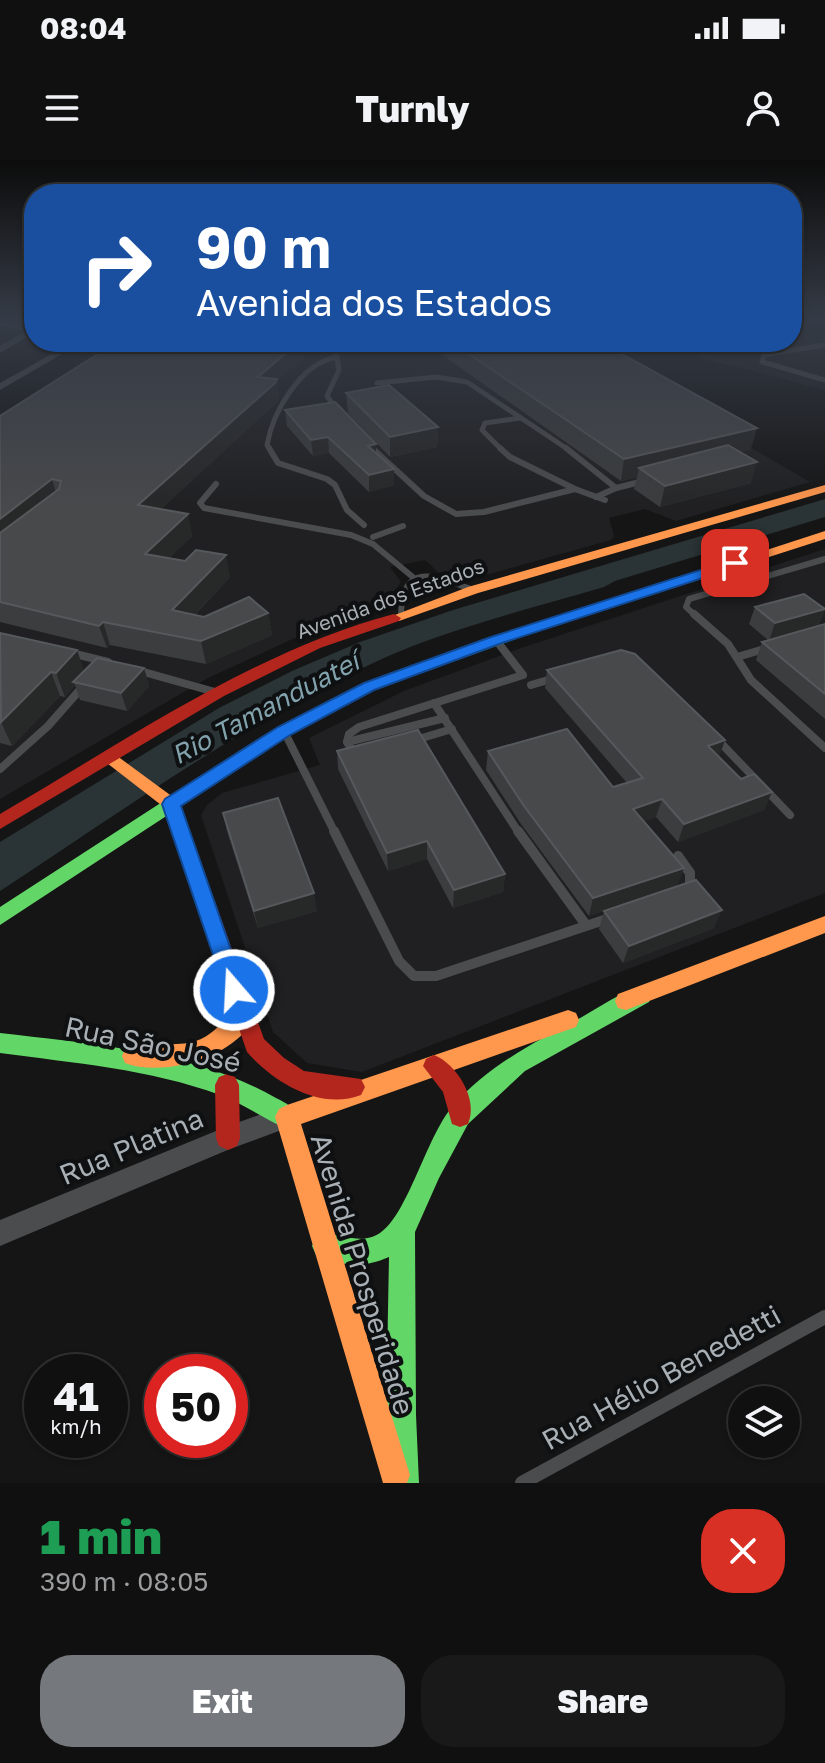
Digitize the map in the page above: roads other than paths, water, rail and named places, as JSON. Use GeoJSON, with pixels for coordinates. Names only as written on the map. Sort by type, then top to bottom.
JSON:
{"type":"FeatureCollection","features":[{"type":"Feature","properties":{"kind":"main road","name":"Avenida dos Estados"},"geometry":{"type":"LineString","coordinates":[[0,822],[114,761],[219,693],[315,645],[473,590],[825,488]]}},
{"type":"Feature","properties":{"kind":"main road"},"geometry":{"type":"LineString","coordinates":[[0,917],[164,799],[369,687],[496,640],[825,535]]}},
{"type":"Feature","properties":{"kind":"main road"},"geometry":{"type":"LineString","coordinates":[[114,761],[164,799],[244,1017],[270,1065],[290,1079],[314,1087],[340,1089],[385,1084]]}},
{"type":"Feature","properties":{"kind":"main road","name":"Avenida Prosperidade"},"geometry":{"type":"LineString","coordinates":[[397,1483],[287,1117],[641,995],[825,924]]}},
{"type":"Feature","properties":{"kind":"main road","name":"Avenida Prosperidade"},"geometry":{"type":"LineString","coordinates":[[404,1483],[401,1415],[402,1232],[430,1169],[460,1116],[517,1064],[641,995]]}},
{"type":"Feature","properties":{"kind":"main road"},"geometry":{"type":"LineString","coordinates":[[106,1057],[211,1049],[234,1032],[244,1017]]}},
{"type":"Feature","properties":{"kind":"main road","name":"Rua São José"},"geometry":{"type":"LineString","coordinates":[[0,1043],[106,1057],[227,1085],[287,1117]]}},
{"type":"Feature","properties":{"kind":"main road"},"geometry":{"type":"LineString","coordinates":[[434,1066],[456,1086],[460,1116]]}},
{"type":"Feature","properties":{"kind":"main road"},"geometry":{"type":"LineString","coordinates":[[227,1085],[228,1138]]}},
{"type":"Feature","properties":{"kind":"main road"},"geometry":{"type":"LineString","coordinates":[[325,1246],[347,1256],[361,1256],[378,1252],[402,1232]]}},
{"type":"Feature","properties":{"kind":"street","name":"Rua Platina"},"geometry":{"type":"LineString","coordinates":[[0,1233],[228,1138],[287,1117]]}},
{"type":"Feature","properties":{"kind":"lane"},"geometry":{"type":"LineString","coordinates":[[300,383],[277,413],[267,445],[278,463],[327,479],[335,485],[347,510],[414,578]]}},
{"type":"Feature","properties":{"kind":"lane"},"geometry":{"type":"LineString","coordinates":[[333,383],[327,396],[346,422]]}},
{"type":"Feature","properties":{"kind":"lane"},"geometry":{"type":"LineString","coordinates":[[467,383],[480,388],[586,461],[616,488]]}},
{"type":"Feature","properties":{"kind":"lane"},"geometry":{"type":"LineString","coordinates":[[521,418],[485,423],[482,430],[510,457],[605,500]]}},
{"type":"Feature","properties":{"kind":"lane"},"geometry":{"type":"LineString","coordinates":[[366,441],[424,496],[456,514],[484,512],[575,489]]}},
{"type":"Feature","properties":{"kind":"lane"},"geometry":{"type":"LineString","coordinates":[[596,497],[616,488],[652,479]]}},
{"type":"Feature","properties":{"kind":"lane"},"geometry":{"type":"LineString","coordinates":[[216,484],[200,503],[204,508],[370,534],[403,526]]}},
{"type":"Feature","properties":{"kind":"lane"},"geometry":{"type":"LineString","coordinates":[[825,559],[689,599],[688,609],[728,644],[751,680],[825,748]]}},
{"type":"Feature","properties":{"kind":"lane"},"geometry":{"type":"LineString","coordinates":[[401,614],[402,590],[408,580],[414,578],[438,578],[473,590]]}},
{"type":"Feature","properties":{"kind":"lane"},"geometry":{"type":"LineString","coordinates":[[373,751],[352,750],[347,742],[349,734],[359,727],[523,675],[496,640]]}},
{"type":"Feature","properties":{"kind":"lane"},"geometry":{"type":"LineString","coordinates":[[737,657],[781,644]]}},
{"type":"Feature","properties":{"kind":"lane"},"geometry":{"type":"LineString","coordinates":[[60,651],[219,693]]}},
{"type":"Feature","properties":{"kind":"lane"},"geometry":{"type":"LineString","coordinates":[[0,769],[48,726],[105,661]]}},
{"type":"Feature","properties":{"kind":"lane"},"geometry":{"type":"LineString","coordinates":[[531,685],[561,677]]}},
{"type":"Feature","properties":{"kind":"lane"},"geometry":{"type":"LineString","coordinates":[[434,703],[516,828],[586,925]]}},
{"type":"Feature","properties":{"kind":"lane"},"geometry":{"type":"LineString","coordinates":[[347,742],[445,718]]}},
{"type":"Feature","properties":{"kind":"lane"},"geometry":{"type":"LineString","coordinates":[[402,744],[452,729]]}},
{"type":"Feature","properties":{"kind":"lane"},"geometry":{"type":"LineString","coordinates":[[708,730],[790,815]]}},
{"type":"Feature","properties":{"kind":"lane"},"geometry":{"type":"LineString","coordinates":[[284,731],[399,961],[414,976],[436,976],[624,913]]}},
{"type":"Feature","properties":{"kind":"lane"},"geometry":{"type":"LineString","coordinates":[[674,895],[690,885],[690,873],[678,856]]}},
{"type":"Feature","properties":{"kind":"lane","name":"Rua Hélio Benedetti"},"geometry":{"type":"LineString","coordinates":[[522,1483],[825,1317]]}},
{"type":"Feature","properties":{"kind":"water","name":"Rio Tamanduateí"},"geometry":{"type":"Polygon","coordinates":[[[825,499],[825,517],[465,628],[384,658],[236,737],[0,891],[0,842],[219,708],[292,671],[360,642],[453,610],[825,499]]]}}]}
